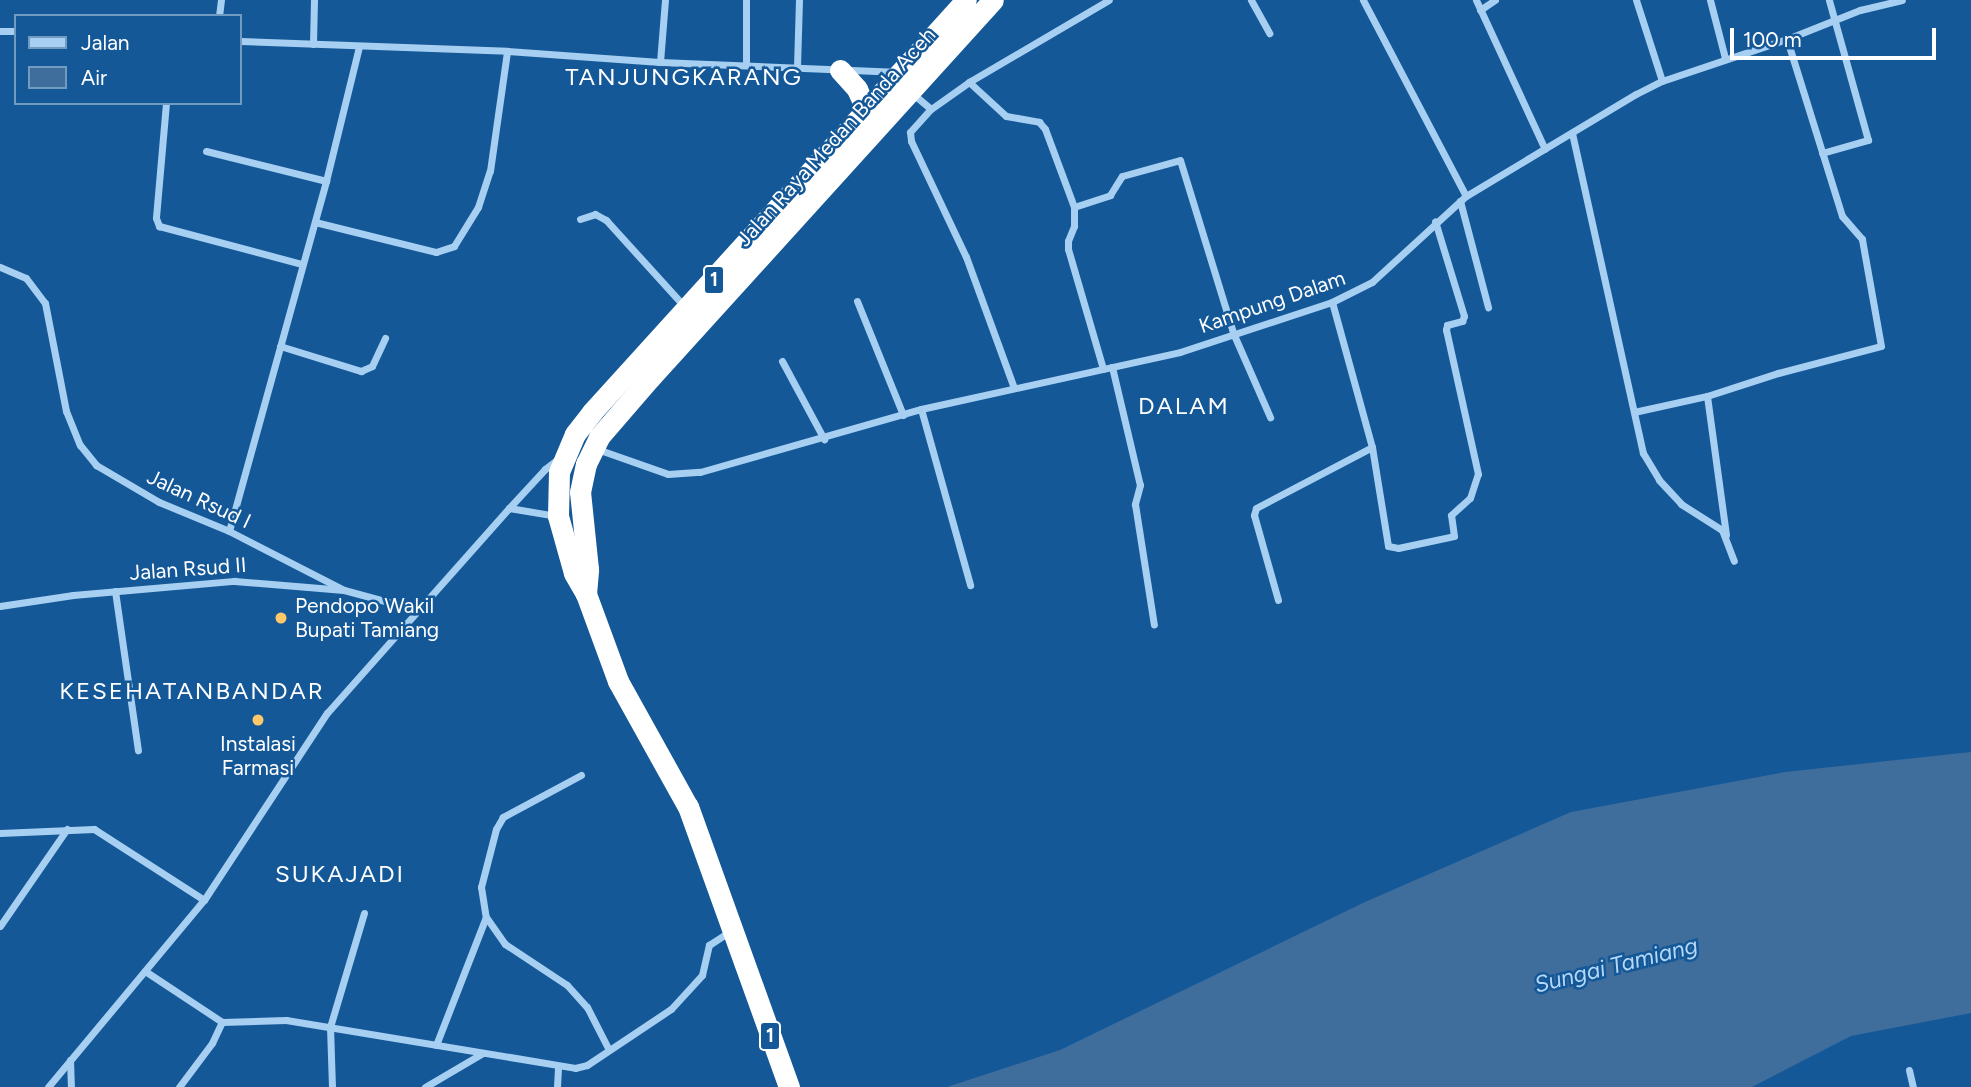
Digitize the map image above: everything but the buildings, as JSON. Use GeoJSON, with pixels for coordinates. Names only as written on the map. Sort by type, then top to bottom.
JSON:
{"type":"FeatureCollection","features":[{"type":"Feature","properties":{"kind":"highway","name":"Jalan Raya Medan Banda Aceh"},"geometry":{"type":"LineString","coordinates":[[586,594],[588,569],[580,492],[593,447],[784,215],[866,110],[906,82],[966,0]]}},
{"type":"Feature","properties":{"kind":"highway","name":"Jalan Raya Medan Banda Aceh"},"geometry":{"type":"LineString","coordinates":[[789,1087],[688,807],[618,681],[586,594],[569,561],[558,516],[556,489],[564,455],[592,412],[688,310],[784,215],[906,82],[993,0]]}},
{"type":"Feature","properties":{"kind":"highway"},"geometry":{"type":"LineString","coordinates":[[840,70],[857,89],[866,110]]}},
{"type":"Feature","properties":{"kind":"street"},"geometry":{"type":"LineString","coordinates":[[313,44],[314,0]]}},
{"type":"Feature","properties":{"kind":"street"},"geometry":{"type":"LineString","coordinates":[[660,62],[665,0]]}},
{"type":"Feature","properties":{"kind":"street"},"geometry":{"type":"LineString","coordinates":[[746,0],[746,64]]}},
{"type":"Feature","properties":{"kind":"street"},"geometry":{"type":"LineString","coordinates":[[797,67],[799,0]]}},
{"type":"Feature","properties":{"kind":"street"},"geometry":{"type":"LineString","coordinates":[[1014,387],[966,257],[911,141],[912,130],[931,109],[970,82],[1109,0]]}},
{"type":"Feature","properties":{"kind":"street"},"geometry":{"type":"LineString","coordinates":[[1251,0],[1269,33]]}},
{"type":"Feature","properties":{"kind":"street"},"geometry":{"type":"LineString","coordinates":[[1363,0],[1463,199],[1488,307]]}},
{"type":"Feature","properties":{"kind":"street"},"geometry":{"type":"LineString","coordinates":[[1476,0],[1545,149]]}},
{"type":"Feature","properties":{"kind":"street"},"geometry":{"type":"LineString","coordinates":[[1480,10],[1495,0]]}},
{"type":"Feature","properties":{"kind":"street"},"geometry":{"type":"LineString","coordinates":[[1636,0],[1662,81]]}},
{"type":"Feature","properties":{"kind":"street"},"geometry":{"type":"LineString","coordinates":[[1710,0],[1725,58]]}},
{"type":"Feature","properties":{"kind":"street"},"geometry":{"type":"LineString","coordinates":[[1822,153],[1868,140],[1829,0]]}},
{"type":"Feature","properties":{"kind":"street","name":"Kampung Dalam"},"geometry":{"type":"LineString","coordinates":[[593,447],[668,474],[686,475],[824,439],[921,409],[1180,352],[1332,302],[1372,282],[1435,221],[1463,199],[1662,81],[1880,4],[1902,0]]}},
{"type":"Feature","properties":{"kind":"street"},"geometry":{"type":"LineString","coordinates":[[1634,412],[1707,397],[1778,373],[1881,346],[1862,239],[1842,216],[1787,39]]}},
{"type":"Feature","properties":{"kind":"street"},"geometry":{"type":"LineString","coordinates":[[242,41],[507,51],[660,62],[840,70],[906,82],[931,109]]}},
{"type":"Feature","properties":{"kind":"street"},"geometry":{"type":"LineString","coordinates":[[229,531],[315,222],[359,47]]}},
{"type":"Feature","properties":{"kind":"street"},"geometry":{"type":"LineString","coordinates":[[315,222],[436,252],[454,246],[478,207],[490,171],[507,51]]}},
{"type":"Feature","properties":{"kind":"street"},"geometry":{"type":"LineString","coordinates":[[970,82],[1006,116],[1043,126],[1074,207],[1074,226],[1068,249],[1103,369]]}},
{"type":"Feature","properties":{"kind":"street"},"geometry":{"type":"LineString","coordinates":[[166,105],[156,218],[159,226],[302,264]]}},
{"type":"Feature","properties":{"kind":"street"},"geometry":{"type":"LineString","coordinates":[[1573,133],[1643,453],[1659,480],[1681,504],[1716,525],[1726,536]]}},
{"type":"Feature","properties":{"kind":"street"},"geometry":{"type":"LineString","coordinates":[[206,151],[326,181]]}},
{"type":"Feature","properties":{"kind":"street"},"geometry":{"type":"LineString","coordinates":[[1074,207],[1110,195],[1122,176],[1180,160],[1234,335],[1270,416]]}},
{"type":"Feature","properties":{"kind":"street"},"geometry":{"type":"LineString","coordinates":[[580,219],[595,214],[606,220],[688,310]]}},
{"type":"Feature","properties":{"kind":"street"},"geometry":{"type":"LineString","coordinates":[[1332,302],[1372,447],[1390,547],[1455,535],[1451,515],[1471,498],[1478,474],[1446,330],[1447,325],[1462,321],[1464,316],[1435,221]]}},
{"type":"Feature","properties":{"kind":"street","name":"Jalan Rsud I"},"geometry":{"type":"LineString","coordinates":[[0,267],[26,278],[45,303],[66,411],[80,445],[96,465],[159,502],[229,531],[344,590]]}},
{"type":"Feature","properties":{"kind":"street"},"geometry":{"type":"LineString","coordinates":[[857,301],[903,415]]}},
{"type":"Feature","properties":{"kind":"street"},"geometry":{"type":"LineString","coordinates":[[280,346],[361,371],[372,366],[385,338]]}},
{"type":"Feature","properties":{"kind":"street"},"geometry":{"type":"LineString","coordinates":[[782,361],[824,439]]}},
{"type":"Feature","properties":{"kind":"street"},"geometry":{"type":"LineString","coordinates":[[1112,367],[1140,485],[1135,503],[1154,625]]}},
{"type":"Feature","properties":{"kind":"street"},"geometry":{"type":"LineString","coordinates":[[1707,397],[1726,536],[1734,561]]}},
{"type":"Feature","properties":{"kind":"street"},"geometry":{"type":"LineString","coordinates":[[921,409],[970,585]]}},
{"type":"Feature","properties":{"kind":"street"},"geometry":{"type":"LineString","coordinates":[[1278,600],[1254,515],[1256,508],[1372,447]]}},
{"type":"Feature","properties":{"kind":"street"},"geometry":{"type":"LineString","coordinates":[[48,1087],[204,900],[327,713],[509,508],[545,469],[564,455]]}},
{"type":"Feature","properties":{"kind":"street"},"geometry":{"type":"LineString","coordinates":[[509,508],[558,516]]}},
{"type":"Feature","properties":{"kind":"street","name":"Jalan Rsud II"},"geometry":{"type":"LineString","coordinates":[[0,606],[115,591],[234,580],[344,590],[418,610]]}},
{"type":"Feature","properties":{"kind":"street"},"geometry":{"type":"LineString","coordinates":[[115,591],[138,750]]}},
{"type":"Feature","properties":{"kind":"street"},"geometry":{"type":"LineString","coordinates":[[581,775],[513,809],[500,822],[481,887],[486,917],[505,944],[568,985],[587,1007],[609,1050]]}},
{"type":"Feature","properties":{"kind":"street"},"geometry":{"type":"LineString","coordinates":[[0,926],[67,829]]}},
{"type":"Feature","properties":{"kind":"street"},"geometry":{"type":"LineString","coordinates":[[0,833],[94,829],[204,900]]}},
{"type":"Feature","properties":{"kind":"street"},"geometry":{"type":"LineString","coordinates":[[332,1087],[330,1027],[364,913]]}},
{"type":"Feature","properties":{"kind":"street"},"geometry":{"type":"LineString","coordinates":[[436,1045],[486,917]]}},
{"type":"Feature","properties":{"kind":"street"},"geometry":{"type":"LineString","coordinates":[[145,971],[222,1022],[274,1018],[575,1068],[586,1065],[671,1009],[702,975],[709,945],[733,930]]}},
{"type":"Feature","properties":{"kind":"street"},"geometry":{"type":"LineString","coordinates":[[179,1087],[212,1043],[222,1022]]}},
{"type":"Feature","properties":{"kind":"street"},"geometry":{"type":"LineString","coordinates":[[425,1087],[484,1052]]}},
{"type":"Feature","properties":{"kind":"street"},"geometry":{"type":"LineString","coordinates":[[70,1060],[71,1087]]}},
{"type":"Feature","properties":{"kind":"street"},"geometry":{"type":"LineString","coordinates":[[557,1087],[558,1066]]}},
{"type":"Feature","properties":{"kind":"street"},"geometry":{"type":"LineString","coordinates":[[1909,1070],[1913,1087]]}},
{"type":"Feature","properties":{"kind":"water","name":"Sungai Tamiang"},"geometry":{"type":"Polygon","coordinates":[[[1971,752],[1971,1013],[1851,1036],[1752,1087],[947,1087],[1060,1050],[1365,902],[1571,812],[1785,772],[1971,752]]]}},
{"type":"Feature","properties":{"kind":"place","name":"Pendopo Wakil Bupati Tamiang"},"geometry":{"type":"Point","coordinates":[281,618]}},
{"type":"Feature","properties":{"kind":"place","name":"Instalasi Farmasi"},"geometry":{"type":"Point","coordinates":[258,720]}},
{"type":"Feature","properties":{"kind":"district","name":"TANJUNGKARANG"},"geometry":{"type":"Point","coordinates":[684,77]}},
{"type":"Feature","properties":{"kind":"district","name":"DALAM"},"geometry":{"type":"Point","coordinates":[1184,406]}},
{"type":"Feature","properties":{"kind":"district","name":"KESEHATANBANDAR"},"geometry":{"type":"Point","coordinates":[192,691]}},
{"type":"Feature","properties":{"kind":"district","name":"SUKAJADI"},"geometry":{"type":"Point","coordinates":[340,874]}}]}
